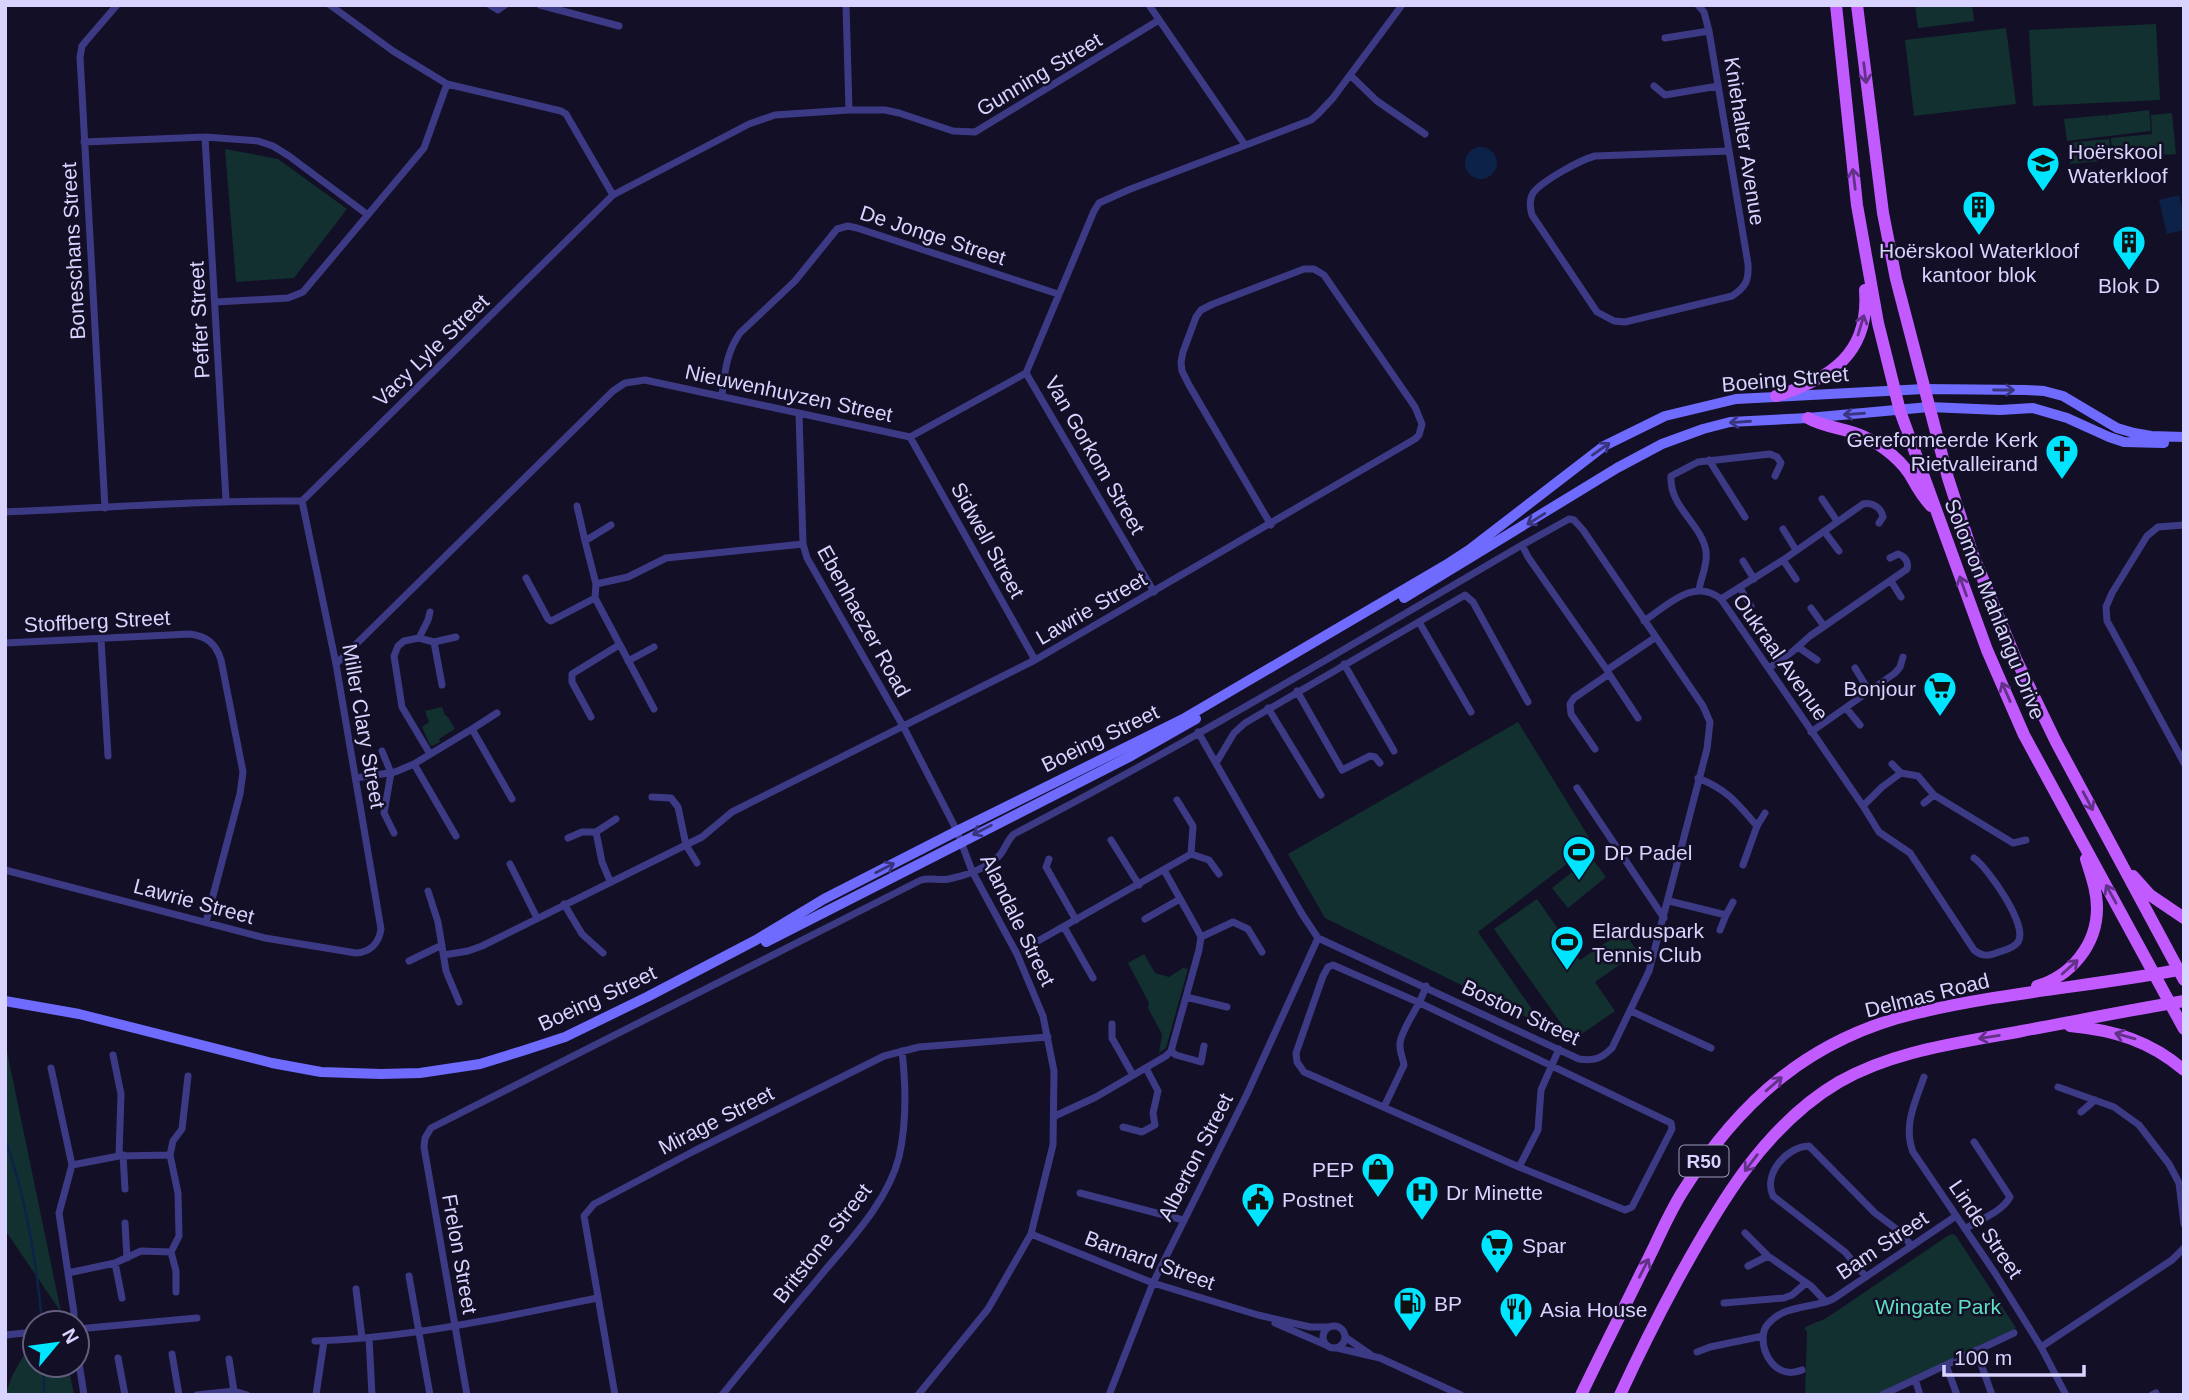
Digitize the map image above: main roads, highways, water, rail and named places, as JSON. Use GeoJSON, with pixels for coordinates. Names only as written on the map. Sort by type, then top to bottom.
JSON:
{"type":"FeatureCollection","features":[{"type":"Feature","properties":{"kind":"main road","name":"Solomon Mahlangu Drive"},"geometry":{"type":"LineString","coordinates":[[1836,5],[1857,205],[1878,323],[1900,411],[1987,650],[2024,735],[2156,976],[2177,1002],[2184,1029]]}},
{"type":"Feature","properties":{"kind":"main road","name":"Solomon Mahlangu Drive"},"geometry":{"type":"LineString","coordinates":[[1857,5],[1883,213],[1896,279],[1948,478],[1973,555],[2016,659],[2056,742],[2182,973]]}},
{"type":"Feature","properties":{"kind":"main road"},"geometry":{"type":"LineString","coordinates":[[1776,396],[1807,386],[1834,370],[1856,340],[1866,303],[1857,205]]}},
{"type":"Feature","properties":{"kind":"main road","name":"Boeing Street"},"geometry":{"type":"LineString","coordinates":[[5,1004],[79,1017],[269,1068],[331,1077],[394,1080],[487,1067],[534,1054],[575,1038],[1183,719],[1469,550],[1604,446],[1665,416],[1736,399],[1776,396],[1924,388],[2044,391],[2077,403],[2117,428],[2151,436],[2184,437]]}},
{"type":"Feature","properties":{"kind":"main road","name":"Boeing Street"},"geometry":{"type":"LineString","coordinates":[[959,836],[1131,756],[1474,558],[1617,468],[1662,444],[1703,429],[1730,422],[1929,407],[2000,410],[2033,408],[2067,418],[2124,442],[2184,443]]}},
{"type":"Feature","properties":{"kind":"main road"},"geometry":{"type":"LineString","coordinates":[[1808,418],[1816,423],[1861,435],[1885,449],[1908,472],[1917,492],[1936,512]]}},
{"type":"Feature","properties":{"kind":"main road"},"geometry":{"type":"LineString","coordinates":[[2009,995],[2045,984],[2062,975],[2074,964],[2091,938],[2097,909],[2095,888],[2080,838]]}},
{"type":"Feature","properties":{"kind":"main road"},"geometry":{"type":"LineString","coordinates":[[2119,860],[2150,895],[2184,918]]}},
{"type":"Feature","properties":{"kind":"main road","name":"Delmas Road"},"geometry":{"type":"LineString","coordinates":[[1581,1395],[1682,1192],[1723,1133],[1773,1083],[1806,1058],[1857,1032],[1915,1013],[2009,995],[2182,973]]}},
{"type":"Feature","properties":{"kind":"main road","name":"R50"},"geometry":{"type":"LineString","coordinates":[[1622,1395],[1628,1377],[1692,1254],[1728,1194],[1766,1144],[1807,1105],[1840,1082],[1901,1056],[1950,1044],[2177,1002]]}},
{"type":"Feature","properties":{"kind":"main road"},"geometry":{"type":"LineString","coordinates":[[2056,1025],[2133,1037],[2169,1057],[2184,1070]]}},
{"type":"Feature","properties":{"kind":"main road"},"geometry":{"type":"LineString","coordinates":[[1571,1395],[1598,1359]]}},
{"type":"Feature","properties":{"kind":"water"},"geometry":{"type":"Polygon","coordinates":[[[1481,147],[1492,152],[1497,163],[1492,174],[1481,179],[1470,174],[1465,163],[1470,152],[1481,147]]]}},
{"type":"Feature","properties":{"kind":"water"},"geometry":{"type":"Polygon","coordinates":[[[2179,195],[2184,230],[2167,234],[2159,200],[2179,195]]]}},
{"type":"Feature","properties":{"kind":"waterway"},"geometry":{"type":"LineString","coordinates":[[5,1139],[29,1228],[41,1309]]}},
{"type":"Feature","properties":{"kind":"waterway"},"geometry":{"type":"LineString","coordinates":[[44,1379],[44,1395]]}},
{"type":"Feature","properties":{"kind":"place","name":"Hoërskool Waterkloof"},"geometry":{"type":"Point","coordinates":[2043,193]}},
{"type":"Feature","properties":{"kind":"place","name":"Hoërskool Waterkloof kantoor blok"},"geometry":{"type":"Point","coordinates":[1979,237]}},
{"type":"Feature","properties":{"kind":"place","name":"Blok D"},"geometry":{"type":"Point","coordinates":[2129,272]}},
{"type":"Feature","properties":{"kind":"place","name":"Gereformeerde Kerk Rietvalleirand"},"geometry":{"type":"Point","coordinates":[2062,481]}},
{"type":"Feature","properties":{"kind":"place","name":"Bonjour"},"geometry":{"type":"Point","coordinates":[1940,718]}},
{"type":"Feature","properties":{"kind":"place","name":"DP Padel"},"geometry":{"type":"Point","coordinates":[1579,882]}},
{"type":"Feature","properties":{"kind":"place","name":"Elarduspark Tennis Club"},"geometry":{"type":"Point","coordinates":[1567,972]}},
{"type":"Feature","properties":{"kind":"place","name":"PEP"},"geometry":{"type":"Point","coordinates":[1378,1199]}},
{"type":"Feature","properties":{"kind":"place","name":"Dr Minette"},"geometry":{"type":"Point","coordinates":[1422,1222]}},
{"type":"Feature","properties":{"kind":"place","name":"Postnet"},"geometry":{"type":"Point","coordinates":[1258,1229]}},
{"type":"Feature","properties":{"kind":"place","name":"Spar"},"geometry":{"type":"Point","coordinates":[1497,1275]}},
{"type":"Feature","properties":{"kind":"place","name":"BP"},"geometry":{"type":"Point","coordinates":[1410,1333]}},
{"type":"Feature","properties":{"kind":"place","name":"Asia House"},"geometry":{"type":"Point","coordinates":[1516,1339]}},
{"type":"Feature","properties":{"kind":"park label","name":"Wingate Park"},"geometry":{"type":"Point","coordinates":[1938,1306]}}]}
